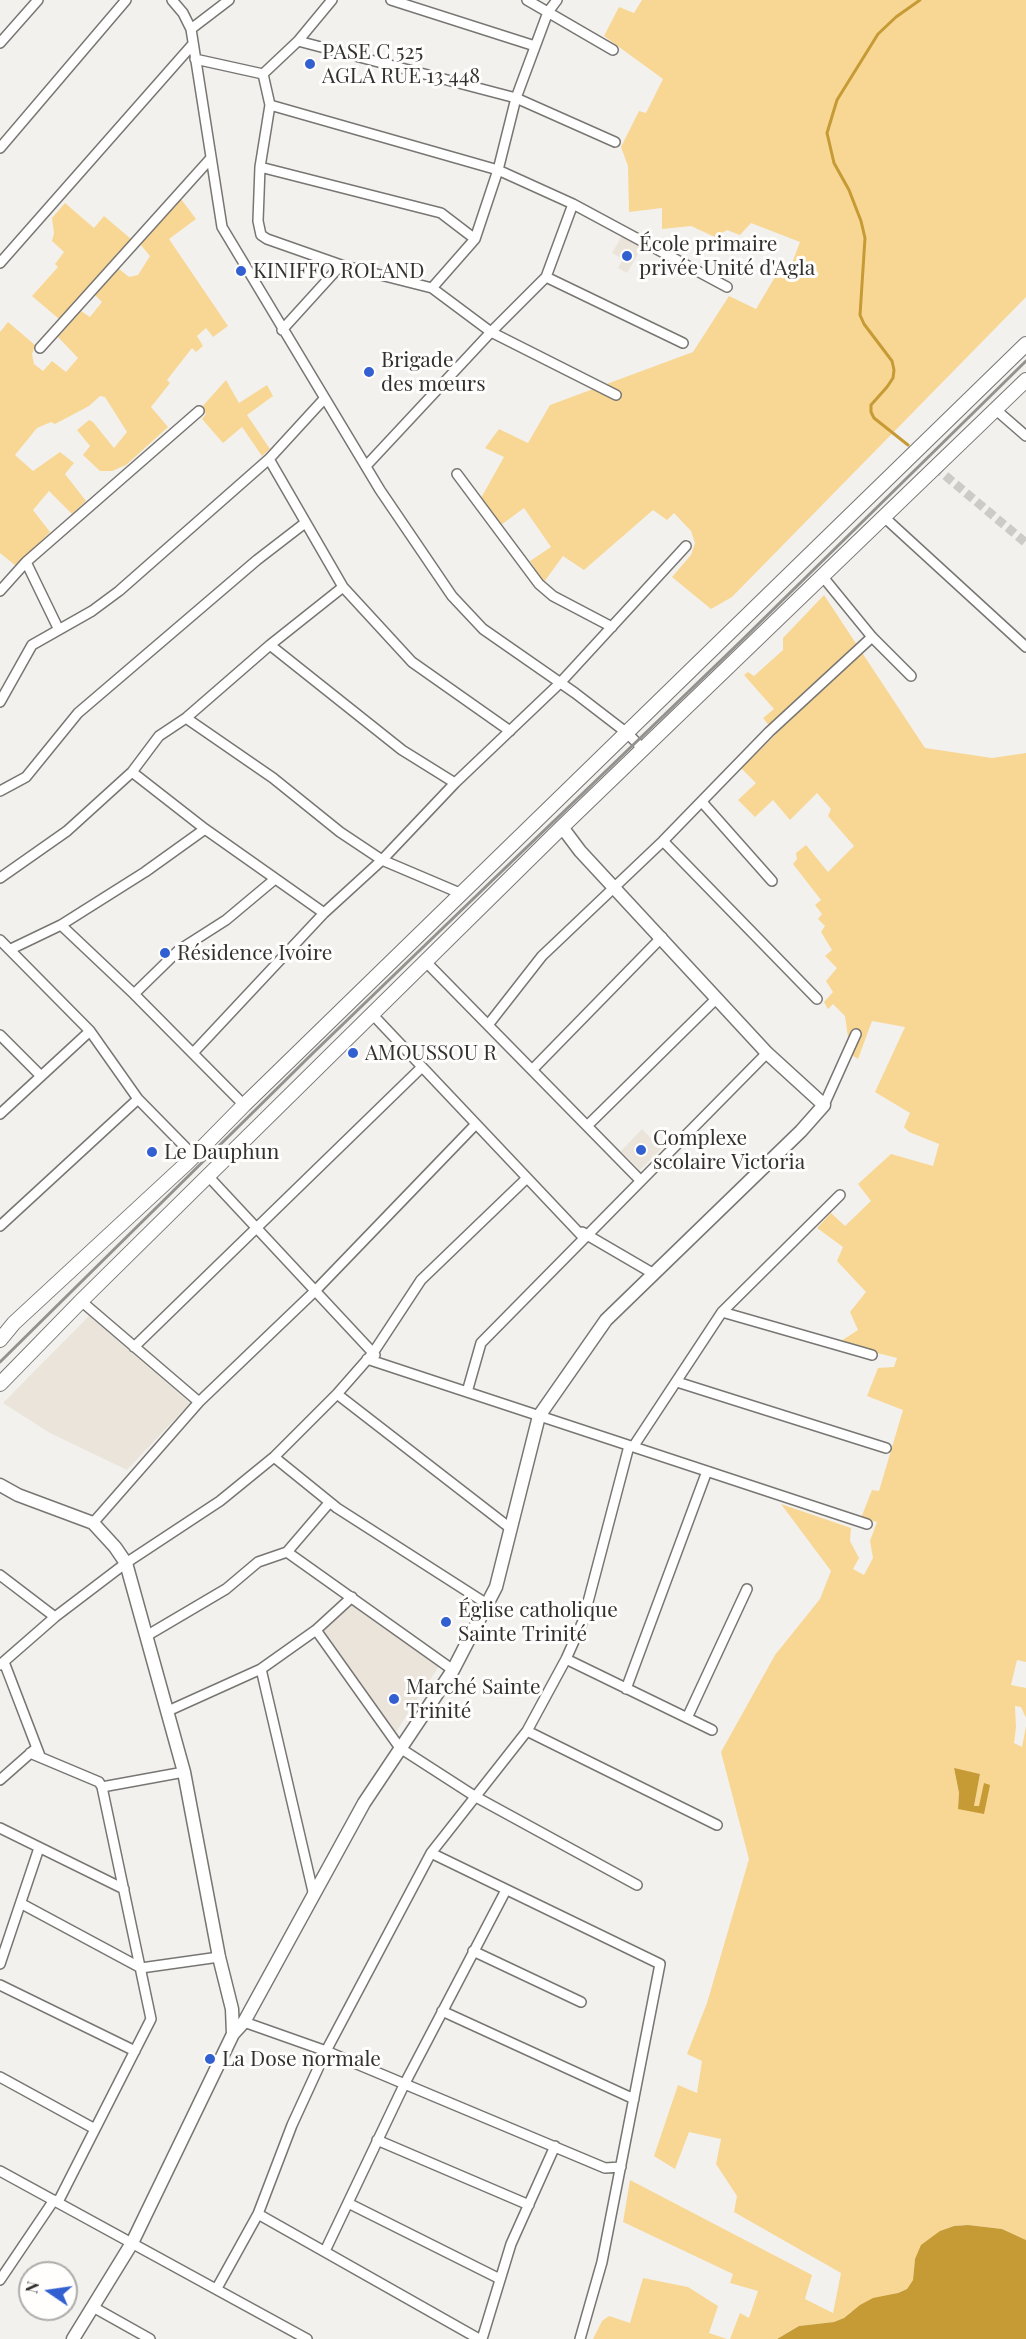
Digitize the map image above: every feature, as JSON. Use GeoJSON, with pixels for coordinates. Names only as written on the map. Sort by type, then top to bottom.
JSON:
{"type":"FeatureCollection","features":[{"type":"Feature","properties":{"kind":"main road"},"geometry":{"type":"LineString","coordinates":[[0,1340],[14,1323],[194,1156],[1026,344]]}},
{"type":"Feature","properties":{"kind":"main road"},"geometry":{"type":"LineString","coordinates":[[0,1384],[81,1301],[373,1016],[562,827],[1026,380]]}},
{"type":"Feature","properties":{"kind":"main road"},"geometry":{"type":"LineString","coordinates":[[730,633],[746,650]]}},
{"type":"Feature","properties":{"kind":"main road"},"geometry":{"type":"LineString","coordinates":[[536,823],[551,839]]}},
{"type":"Feature","properties":{"kind":"main road"},"geometry":{"type":"LineString","coordinates":[[306,1045],[325,1063]]}},
{"type":"Feature","properties":{"kind":"street"},"geometry":{"type":"LineString","coordinates":[[0,43],[38,0]]}},
{"type":"Feature","properties":{"kind":"street"},"geometry":{"type":"LineString","coordinates":[[0,148],[126,0]]}},
{"type":"Feature","properties":{"kind":"street"},"geometry":{"type":"LineString","coordinates":[[172,0],[183,13],[190,29],[222,227],[366,466],[459,604],[483,629],[627,733],[644,750]]}},
{"type":"Feature","properties":{"kind":"street"},"geometry":{"type":"LineString","coordinates":[[190,29],[229,0]]}},
{"type":"Feature","properties":{"kind":"street"},"geometry":{"type":"LineString","coordinates":[[263,74],[298,41],[332,0]]}},
{"type":"Feature","properties":{"kind":"street"},"geometry":{"type":"LineString","coordinates":[[391,0],[535,46]]}},
{"type":"Feature","properties":{"kind":"street"},"geometry":{"type":"LineString","coordinates":[[527,0],[613,50]]}},
{"type":"Feature","properties":{"kind":"street"},"geometry":{"type":"LineString","coordinates":[[432,288],[476,239],[498,170],[516,98],[548,12],[557,0]]}},
{"type":"Feature","properties":{"kind":"street"},"geometry":{"type":"LineString","coordinates":[[298,41],[516,98],[615,142]]}},
{"type":"Feature","properties":{"kind":"street"},"geometry":{"type":"LineString","coordinates":[[0,263],[193,44]]}},
{"type":"Feature","properties":{"kind":"street"},"geometry":{"type":"LineString","coordinates":[[195,59],[263,74]]}},
{"type":"Feature","properties":{"kind":"street"},"geometry":{"type":"LineString","coordinates":[[263,74],[270,105],[260,168],[258,221],[261,235],[341,265],[432,288],[491,332],[616,395]]}},
{"type":"Feature","properties":{"kind":"street"},"geometry":{"type":"LineString","coordinates":[[270,105],[498,170],[573,204],[727,287]]}},
{"type":"Feature","properties":{"kind":"street"},"geometry":{"type":"LineString","coordinates":[[40,348],[211,158]]}},
{"type":"Feature","properties":{"kind":"street"},"geometry":{"type":"LineString","coordinates":[[260,168],[441,213],[476,239]]}},
{"type":"Feature","properties":{"kind":"street"},"geometry":{"type":"LineString","coordinates":[[366,466],[491,332],[546,277],[573,204]]}},
{"type":"Feature","properties":{"kind":"street"},"geometry":{"type":"LineString","coordinates":[[282,330],[341,265]]}},
{"type":"Feature","properties":{"kind":"street"},"geometry":{"type":"LineString","coordinates":[[546,277],[683,342]]}},
{"type":"Feature","properties":{"kind":"street"},"geometry":{"type":"LineString","coordinates":[[0,702],[32,645],[58,628],[92,611],[119,591],[269,459],[324,399]]}},
{"type":"Feature","properties":{"kind":"street"},"geometry":{"type":"LineString","coordinates":[[995,409],[1026,436]]}},
{"type":"Feature","properties":{"kind":"street"},"geometry":{"type":"LineString","coordinates":[[0,591],[26,562],[199,411]]}},
{"type":"Feature","properties":{"kind":"street"},"geometry":{"type":"LineString","coordinates":[[269,459],[343,587],[412,662],[510,731]]}},
{"type":"Feature","properties":{"kind":"street"},"geometry":{"type":"LineString","coordinates":[[457,474],[539,584],[554,596],[612,627]]}},
{"type":"Feature","properties":{"kind":"street"},"geometry":{"type":"LineString","coordinates":[[884,517],[1026,647]]}},
{"type":"Feature","properties":{"kind":"street"},"geometry":{"type":"LineString","coordinates":[[0,791],[26,777],[78,713],[257,560],[305,523]]}},
{"type":"Feature","properties":{"kind":"street"},"geometry":{"type":"LineString","coordinates":[[193,1053],[324,913],[382,860],[455,783],[560,683],[686,546]]}},
{"type":"Feature","properties":{"kind":"street"},"geometry":{"type":"LineString","coordinates":[[26,562],[58,628]]}},
{"type":"Feature","properties":{"kind":"street"},"geometry":{"type":"LineString","coordinates":[[823,577],[872,638],[911,676]]}},
{"type":"Feature","properties":{"kind":"street"},"geometry":{"type":"LineString","coordinates":[[0,878],[67,831],[132,772],[159,736],[186,718],[270,645],[343,587]]}},
{"type":"Feature","properties":{"kind":"street"},"geometry":{"type":"LineString","coordinates":[[488,1025],[542,956],[663,841],[769,732],[872,638]]}},
{"type":"Feature","properties":{"kind":"street"},"geometry":{"type":"LineString","coordinates":[[270,645],[402,750],[455,783]]}},
{"type":"Feature","properties":{"kind":"street"},"geometry":{"type":"LineString","coordinates":[[186,718],[273,778],[340,832],[382,860],[462,894]]}},
{"type":"Feature","properties":{"kind":"street"},"geometry":{"type":"LineString","coordinates":[[132,772],[205,830],[324,913]]}},
{"type":"Feature","properties":{"kind":"street"},"geometry":{"type":"LineString","coordinates":[[702,802],[772,881]]}},
{"type":"Feature","properties":{"kind":"street"},"geometry":{"type":"LineString","coordinates":[[562,827],[580,851],[767,1053],[824,1105]]}},
{"type":"Feature","properties":{"kind":"street"},"geometry":{"type":"LineString","coordinates":[[11,949],[61,925],[145,872],[205,830]]}},
{"type":"Feature","properties":{"kind":"street"},"geometry":{"type":"LineString","coordinates":[[663,841],[817,999]]}},
{"type":"Feature","properties":{"kind":"street"},"geometry":{"type":"LineString","coordinates":[[134,994],[178,950],[226,920],[275,879]]}},
{"type":"Feature","properties":{"kind":"street"},"geometry":{"type":"LineString","coordinates":[[61,925],[134,994],[244,1105]]}},
{"type":"Feature","properties":{"kind":"street"},"geometry":{"type":"LineString","coordinates":[[532,1070],[662,937]]}},
{"type":"Feature","properties":{"kind":"street"},"geometry":{"type":"LineString","coordinates":[[0,939],[90,1031],[138,1099],[194,1156]]}},
{"type":"Feature","properties":{"kind":"street"},"geometry":{"type":"LineString","coordinates":[[426,962],[641,1181]]}},
{"type":"Feature","properties":{"kind":"street"},"geometry":{"type":"LineString","coordinates":[[587,1126],[717,999]]}},
{"type":"Feature","properties":{"kind":"street"},"geometry":{"type":"LineString","coordinates":[[373,1016],[574,1228],[654,1274]]}},
{"type":"Feature","properties":{"kind":"street"},"geometry":{"type":"LineString","coordinates":[[0,1114],[90,1031]]}},
{"type":"Feature","properties":{"kind":"street"},"geometry":{"type":"LineString","coordinates":[[73,2339],[132,2243],[233,2034],[244,2022],[355,1819],[453,1670],[487,1605],[496,1587],[539,1416],[606,1320],[801,1131],[824,1105],[856,1034]]}},
{"type":"Feature","properties":{"kind":"street"},"geometry":{"type":"LineString","coordinates":[[0,1035],[41,1076]]}},
{"type":"Feature","properties":{"kind":"street"},"geometry":{"type":"LineString","coordinates":[[467,1392],[481,1343],[767,1053]]}},
{"type":"Feature","properties":{"kind":"street"},"geometry":{"type":"LineString","coordinates":[[134,1347],[422,1067]]}},
{"type":"Feature","properties":{"kind":"street"},"geometry":{"type":"LineString","coordinates":[[0,1226],[138,1099]]}},
{"type":"Feature","properties":{"kind":"street"},"geometry":{"type":"LineString","coordinates":[[93,1523],[199,1402],[315,1291],[476,1124]]}},
{"type":"Feature","properties":{"kind":"street"},"geometry":{"type":"LineString","coordinates":[[209,1177],[315,1291],[370,1356],[383,1365],[867,1524]]}},
{"type":"Feature","properties":{"kind":"street"},"geometry":{"type":"LineString","coordinates":[[0,2280],[56,2201],[151,2019],[102,1787],[99,1782],[35,1752],[2,1663],[55,1617],[126,1563],[220,1501],[274,1456],[337,1394],[370,1356],[421,1280],[527,1178]]}},
{"type":"Feature","properties":{"kind":"street"},"geometry":{"type":"LineString","coordinates":[[217,2288],[258,2214],[292,2125],[326,2051],[431,1854],[527,1731],[566,1659],[583,1621],[631,1446],[677,1382],[722,1312],[840,1195]]}},
{"type":"Feature","properties":{"kind":"street"},"geometry":{"type":"LineString","coordinates":[[81,1301],[199,1402]]}},
{"type":"Feature","properties":{"kind":"street"},"geometry":{"type":"LineString","coordinates":[[722,1312],[872,1355]]}},
{"type":"Feature","properties":{"kind":"street"},"geometry":{"type":"LineString","coordinates":[[677,1382],[886,1448]]}},
{"type":"Feature","properties":{"kind":"street"},"geometry":{"type":"LineString","coordinates":[[337,1394],[510,1528]]}},
{"type":"Feature","properties":{"kind":"street"},"geometry":{"type":"LineString","coordinates":[[274,1456],[329,1503],[487,1605]]}},
{"type":"Feature","properties":{"kind":"street"},"geometry":{"type":"LineString","coordinates":[[626,1689],[707,1471]]}},
{"type":"Feature","properties":{"kind":"street"},"geometry":{"type":"LineString","coordinates":[[0,1485],[18,1495],[93,1523],[126,1563],[148,1635],[184,1772],[219,1957],[232,2009],[233,2034]]}},
{"type":"Feature","properties":{"kind":"street"},"geometry":{"type":"LineString","coordinates":[[148,1635],[226,1589],[258,1562],[287,1552],[329,1503]]}},
{"type":"Feature","properties":{"kind":"street"},"geometry":{"type":"LineString","coordinates":[[287,1552],[453,1670]]}},
{"type":"Feature","properties":{"kind":"street"},"geometry":{"type":"LineString","coordinates":[[0,1575],[55,1617]]}},
{"type":"Feature","properties":{"kind":"street"},"geometry":{"type":"LineString","coordinates":[[687,1718],[747,1589]]}},
{"type":"Feature","properties":{"kind":"street"},"geometry":{"type":"LineString","coordinates":[[168,1712],[261,1669],[316,1630],[352,1597]]}},
{"type":"Feature","properties":{"kind":"street"},"geometry":{"type":"LineString","coordinates":[[316,1630],[400,1748],[476,1797],[637,1885]]}},
{"type":"Feature","properties":{"kind":"street"},"geometry":{"type":"LineString","coordinates":[[566,1659],[712,1730]]}},
{"type":"Feature","properties":{"kind":"street"},"geometry":{"type":"LineString","coordinates":[[261,1669],[314,1896]]}},
{"type":"Feature","properties":{"kind":"street"},"geometry":{"type":"LineString","coordinates":[[527,1731],[717,1825]]}},
{"type":"Feature","properties":{"kind":"street"},"geometry":{"type":"LineString","coordinates":[[0,1780],[35,1752]]}},
{"type":"Feature","properties":{"kind":"street"},"geometry":{"type":"LineString","coordinates":[[102,1787],[184,1772]]}},
{"type":"Feature","properties":{"kind":"street"},"geometry":{"type":"LineString","coordinates":[[0,1828],[124,1889]]}},
{"type":"Feature","properties":{"kind":"street"},"geometry":{"type":"LineString","coordinates":[[0,1964],[39,1848]]}},
{"type":"Feature","properties":{"kind":"street"},"geometry":{"type":"LineString","coordinates":[[431,1854],[660,1964],[602,2262],[580,2339]]}},
{"type":"Feature","properties":{"kind":"street"},"geometry":{"type":"LineString","coordinates":[[325,2251],[404,2085],[506,1890]]}},
{"type":"Feature","properties":{"kind":"street"},"geometry":{"type":"LineString","coordinates":[[22,1904],[141,1968],[219,1957]]}},
{"type":"Feature","properties":{"kind":"street"},"geometry":{"type":"LineString","coordinates":[[473,1951],[581,2002]]}},
{"type":"Feature","properties":{"kind":"street"},"geometry":{"type":"LineString","coordinates":[[0,1985],[135,2051]]}},
{"type":"Feature","properties":{"kind":"street"},"geometry":{"type":"LineString","coordinates":[[442,2011],[633,2099]]}},
{"type":"Feature","properties":{"kind":"street"},"geometry":{"type":"LineString","coordinates":[[244,2022],[326,2051],[604,2168],[621,2167]]}},
{"type":"Feature","properties":{"kind":"street"},"geometry":{"type":"LineString","coordinates":[[0,2077],[95,2129]]}},
{"type":"Feature","properties":{"kind":"street"},"geometry":{"type":"LineString","coordinates":[[377,2140],[529,2205]]}},
{"type":"Feature","properties":{"kind":"street"},"geometry":{"type":"LineString","coordinates":[[258,2214],[481,2339],[511,2244],[555,2146]]}},
{"type":"Feature","properties":{"kind":"street"},"geometry":{"type":"LineString","coordinates":[[0,2170],[307,2339]]}},
{"type":"Feature","properties":{"kind":"street"},"geometry":{"type":"LineString","coordinates":[[348,2203],[500,2279]]}},
{"type":"Feature","properties":{"kind":"street"},"geometry":{"type":"LineString","coordinates":[[93,2307],[150,2339]]}},
{"type":"Feature","properties":{"kind":"shaded area"},"geometry":{"type":"Polygon","coordinates":[[[642,0],[1026,0],[1026,297],[732,597],[711,609],[672,577],[691,555],[695,543],[691,531],[674,513],[667,520],[653,510],[584,570],[563,556],[544,582],[530,561],[551,547],[524,508],[501,525],[481,498],[504,457],[485,448],[499,429],[528,443],[550,405],[693,352],[729,296],[756,309],[778,272],[789,271],[800,242],[751,223],[740,235],[727,230],[715,237],[691,226],[662,229],[662,208],[629,212],[628,166],[621,147],[639,111],[646,113],[663,79],[604,36],[619,7],[634,13],[642,0]]]}},
{"type":"Feature","properties":{"kind":"shaded area"},"geometry":{"type":"Polygon","coordinates":[[[181,199],[196,219],[169,239],[228,326],[213,337],[206,328],[197,336],[203,346],[196,352],[192,348],[167,380],[170,383],[151,407],[168,427],[126,465],[112,471],[100,471],[83,455],[90,446],[77,430],[89,420],[114,448],[127,432],[105,397],[100,396],[89,406],[55,424],[51,422],[37,428],[15,455],[33,471],[60,452],[74,463],[65,474],[86,501],[72,514],[49,491],[33,510],[50,532],[16,566],[0,553],[0,332],[8,322],[35,345],[32,354],[34,364],[43,371],[52,361],[66,372],[78,358],[58,337],[81,311],[90,317],[102,302],[95,295],[119,269],[129,277],[138,275],[150,256],[140,244],[181,199]]]}},
{"type":"Feature","properties":{"kind":"shaded area"},"geometry":{"type":"Polygon","coordinates":[[[65,203],[94,228],[104,216],[131,239],[59,319],[32,296],[58,267],[55,264],[64,252],[52,241],[54,233],[52,218],[65,203]]]}},
{"type":"Feature","properties":{"kind":"shaded area","name":"École primaire privée Unité d'Agla"},"geometry":{"type":"Polygon","coordinates":[[[622,236],[642,247],[627,273],[618,268],[623,259],[612,253],[622,236]]]}},
{"type":"Feature","properties":{"kind":"shaded area"},"geometry":{"type":"Polygon","coordinates":[[[226,380],[239,403],[267,385],[273,396],[247,415],[270,449],[262,456],[242,427],[223,443],[202,419],[206,414],[201,408],[226,380]]]}},
{"type":"Feature","properties":{"kind":"shaded area"},"geometry":{"type":"Polygon","coordinates":[[[824,595],[925,748],[992,758],[1026,753],[1026,1662],[1017,1660],[1011,1685],[1026,1688],[1026,1718],[1021,1707],[1015,1706],[1014,1743],[1022,1747],[1026,1726],[1026,2240],[1002,2229],[968,2225],[954,2226],[940,2231],[915,2259],[913,2280],[907,2289],[851,2312],[834,2322],[799,2326],[777,2339],[730,2339],[740,2313],[749,2318],[758,2291],[730,2283],[733,2274],[623,2222],[630,2180],[812,2275],[805,2299],[833,2313],[841,2273],[734,2212],[737,2196],[716,2164],[721,2139],[689,2132],[675,2169],[654,2156],[678,2085],[697,2093],[702,2061],[687,2054],[707,2003],[749,1859],[721,1752],[775,1655],[820,1599],[831,1571],[781,1504],[851,1528],[850,1541],[859,1558],[853,1569],[864,1575],[873,1558],[870,1541],[877,1522],[861,1518],[872,1490],[879,1491],[903,1410],[867,1396],[878,1368],[894,1367],[897,1358],[838,1343],[858,1330],[850,1312],[866,1292],[837,1261],[843,1247],[817,1228],[831,1213],[845,1226],[871,1201],[858,1184],[891,1154],[933,1166],[939,1144],[909,1132],[904,1127],[910,1113],[875,1092],[905,1027],[872,1021],[858,1059],[844,1050],[848,1037],[845,1016],[833,1004],[828,1009],[824,1002],[833,992],[826,981],[837,968],[825,956],[832,950],[821,932],[825,926],[818,919],[822,914],[815,905],[821,900],[793,864],[797,859],[796,853],[806,845],[828,872],[854,846],[828,816],[831,809],[817,793],[790,820],[773,800],[755,817],[738,800],[756,783],[741,768],[776,734],[763,718],[774,709],[744,675],[748,672],[754,676],[783,650],[783,638],[824,595]],[[954,1769],[959,1793],[958,1809],[979,1807],[974,1806],[980,1774],[954,1769]]]}},
{"type":"Feature","properties":{"kind":"shaded area","name":"Complexe scolaire Victoria"},"geometry":{"type":"Polygon","coordinates":[[[642,1129],[661,1149],[640,1170],[621,1151],[642,1129]]]}},
{"type":"Feature","properties":{"kind":"shaded area"},"geometry":{"type":"Polygon","coordinates":[[[89,1316],[190,1403],[127,1470],[50,1433],[3,1403],[89,1316]]]}},
{"type":"Feature","properties":{"kind":"shaded area","name":"Marché Sainte Trinité"},"geometry":{"type":"Polygon","coordinates":[[[353,1603],[441,1663],[394,1735],[324,1631],[353,1603]]]}},
{"type":"Feature","properties":{"kind":"shaded area"},"geometry":{"type":"Polygon","coordinates":[[[954,1768],[980,1774],[974,1806],[979,1806],[984,1783],[990,1785],[984,1814],[958,1809],[959,1793],[954,1768]]]}},
{"type":"Feature","properties":{"kind":"shaded area"},"geometry":{"type":"Polygon","coordinates":[[[968,2225],[1002,2229],[1026,2240],[1026,2339],[777,2339],[799,2326],[834,2322],[844,2318],[873,2298],[907,2289],[913,2280],[915,2259],[921,2245],[940,2231],[954,2226],[968,2225]]]}},
{"type":"Feature","properties":{"kind":"shaded area"},"geometry":{"type":"Polygon","coordinates":[[[643,2278],[688,2287],[718,2306],[709,2333],[727,2339],[593,2339],[602,2321],[609,2316],[630,2323],[643,2278]]]}},
{"type":"Feature","properties":{"kind":"waterway"},"geometry":{"type":"LineString","coordinates":[[908,445],[874,418],[871,412],[871,405],[893,378],[894,370],[892,361],[864,324],[860,315],[865,238],[849,190],[834,163],[827,133],[837,100],[878,34],[896,17],[920,0]]}},
{"type":"Feature","properties":{"kind":"tunnel"},"geometry":{"type":"LineString","coordinates":[[935,467],[1026,543]]}},
{"type":"Feature","properties":{"kind":"railway"},"geometry":{"type":"LineString","coordinates":[[0,1362],[313,1053],[739,643],[1026,361]]}},
{"type":"Feature","properties":{"kind":"place","name":"PASE C 525 AGLA RUE 13 448"},"geometry":{"type":"Point","coordinates":[310,64]}},
{"type":"Feature","properties":{"kind":"place","name":"École primaire privée Unité d'Agla"},"geometry":{"type":"Point","coordinates":[627,256]}},
{"type":"Feature","properties":{"kind":"place","name":"KINIFFO ROLAND"},"geometry":{"type":"Point","coordinates":[241,271]}},
{"type":"Feature","properties":{"kind":"place","name":"Brigade des mœurs"},"geometry":{"type":"Point","coordinates":[369,372]}},
{"type":"Feature","properties":{"kind":"place","name":"Résidence Ivoire"},"geometry":{"type":"Point","coordinates":[165,953]}},
{"type":"Feature","properties":{"kind":"place","name":"AMOUSSOU R"},"geometry":{"type":"Point","coordinates":[353,1053]}},
{"type":"Feature","properties":{"kind":"place","name":"Complexe scolaire Victoria"},"geometry":{"type":"Point","coordinates":[641,1150]}},
{"type":"Feature","properties":{"kind":"place","name":"Le Dauphun"},"geometry":{"type":"Point","coordinates":[152,1152]}},
{"type":"Feature","properties":{"kind":"place","name":"Église catholique Sainte Trinité"},"geometry":{"type":"Point","coordinates":[446,1622]}},
{"type":"Feature","properties":{"kind":"place","name":"Marché Sainte Trinité"},"geometry":{"type":"Point","coordinates":[394,1699]}},
{"type":"Feature","properties":{"kind":"place","name":"La Dose normale"},"geometry":{"type":"Point","coordinates":[210,2059]}}]}
